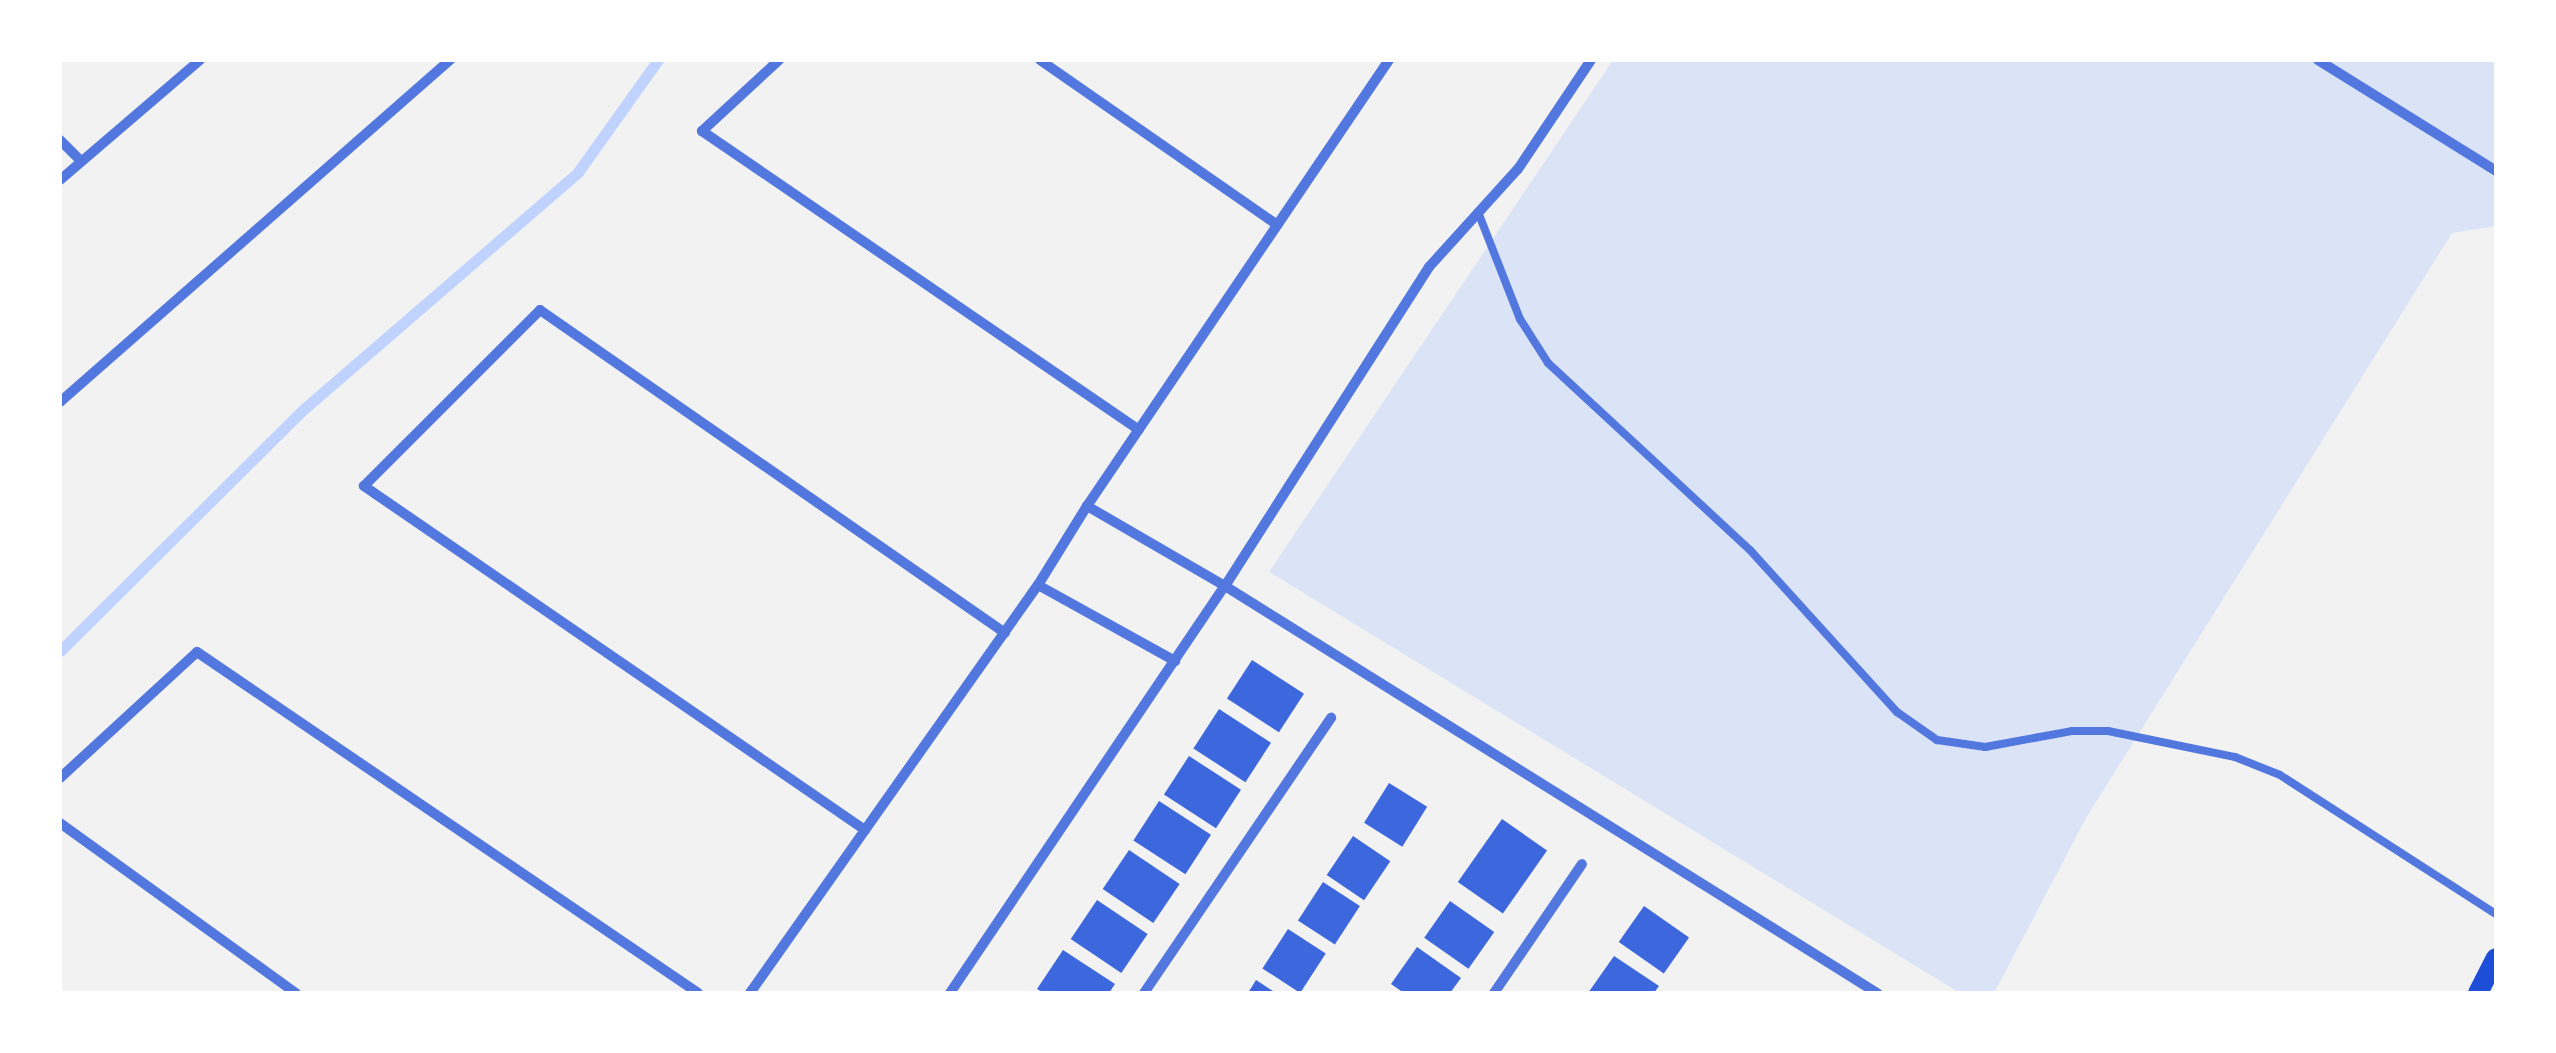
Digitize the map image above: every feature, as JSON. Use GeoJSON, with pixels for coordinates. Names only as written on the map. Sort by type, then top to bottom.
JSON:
{"type":"FeatureCollection","features":[{"type":"Feature","properties":{"kind":"main road"},"geometry":{"type":"LineString","coordinates":[[2478,993],[2496,958]]}},
{"type":"Feature","properties":{"kind":"street"},"geometry":{"type":"LineString","coordinates":[[60,180],[200,60]]}},
{"type":"Feature","properties":{"kind":"street"},"geometry":{"type":"LineString","coordinates":[[60,402],[450,60]]}},
{"type":"Feature","properties":{"kind":"street"},"geometry":{"type":"LineString","coordinates":[[779,60],[702,131],[1139,430]]}},
{"type":"Feature","properties":{"kind":"street"},"geometry":{"type":"LineString","coordinates":[[1040,60],[1278,224]]}},
{"type":"Feature","properties":{"kind":"street"},"geometry":{"type":"LineString","coordinates":[[750,993],[1038,585],[1087,506],[1388,60]]}},
{"type":"Feature","properties":{"kind":"street"},"geometry":{"type":"LineString","coordinates":[[950,993],[1225,586],[1429,267],[1518,168],[1591,60]]}},
{"type":"Feature","properties":{"kind":"street"},"geometry":{"type":"LineString","coordinates":[[2318,60],[2496,171]]}},
{"type":"Feature","properties":{"kind":"street"},"geometry":{"type":"LineString","coordinates":[[60,140],[81,161]]}},
{"type":"Feature","properties":{"kind":"street"},"geometry":{"type":"LineString","coordinates":[[866,830],[364,486],[540,310],[1005,633]]}},
{"type":"Feature","properties":{"kind":"street"},"geometry":{"type":"LineString","coordinates":[[1087,506],[1225,586],[1878,993]]}},
{"type":"Feature","properties":{"kind":"street"},"geometry":{"type":"LineString","coordinates":[[1038,585],[1175,661]]}},
{"type":"Feature","properties":{"kind":"street"},"geometry":{"type":"LineString","coordinates":[[60,778],[197,652],[698,993]]}},
{"type":"Feature","properties":{"kind":"street"},"geometry":{"type":"LineString","coordinates":[[1144,993],[1331,718]]}},
{"type":"Feature","properties":{"kind":"street"},"geometry":{"type":"LineString","coordinates":[[60,822],[296,993]]}},
{"type":"Feature","properties":{"kind":"street"},"geometry":{"type":"LineString","coordinates":[[1494,993],[1582,864]]}},
{"type":"Feature","properties":{"kind":"lane"},"geometry":{"type":"LineString","coordinates":[[1478,212],[1520,319],[1548,363],[1750,550],[1898,712],[1936,740],[1985,746],[2072,731],[2108,731],[2235,758],[2280,775],[2496,914]]}},
{"type":"Feature","properties":{"kind":"shaded area"},"geometry":{"type":"Polygon","coordinates":[[[1613,60],[2496,60],[2496,226],[2452,233],[2086,818],[1994,993],[1960,993],[1269,572],[1613,60]]]}},
{"type":"Feature","properties":{"kind":"building"},"geometry":{"type":"Polygon","coordinates":[[[1252,660],[1304,694],[1279,732],[1227,699],[1252,660]]]}},
{"type":"Feature","properties":{"kind":"building"},"geometry":{"type":"Polygon","coordinates":[[[1219,709],[1271,743],[1245,782],[1193,748],[1219,709]]]}},
{"type":"Feature","properties":{"kind":"building"},"geometry":{"type":"Polygon","coordinates":[[[1189,756],[1241,790],[1216,828],[1164,795],[1189,756]]]}},
{"type":"Feature","properties":{"kind":"building"},"geometry":{"type":"Polygon","coordinates":[[[1389,783],[1427,807],[1402,847],[1364,823],[1389,783]]]}},
{"type":"Feature","properties":{"kind":"building"},"geometry":{"type":"Polygon","coordinates":[[[1159,801],[1211,835],[1185,874],[1133,840],[1159,801]]]}},
{"type":"Feature","properties":{"kind":"building"},"geometry":{"type":"Polygon","coordinates":[[[1502,819],[1547,851],[1503,914],[1458,882],[1502,819]]]}},
{"type":"Feature","properties":{"kind":"building"},"geometry":{"type":"Polygon","coordinates":[[[1353,836],[1390,861],[1364,900],[1327,875],[1353,836]]]}},
{"type":"Feature","properties":{"kind":"building"},"geometry":{"type":"Polygon","coordinates":[[[1129,850],[1180,884],[1153,923],[1103,889],[1129,850]]]}},
{"type":"Feature","properties":{"kind":"building"},"geometry":{"type":"Polygon","coordinates":[[[1323,882],[1360,906],[1335,945],[1298,921],[1323,882]]]}},
{"type":"Feature","properties":{"kind":"building"},"geometry":{"type":"Polygon","coordinates":[[[1097,900],[1148,934],[1121,973],[1071,939],[1097,900]]]}},
{"type":"Feature","properties":{"kind":"building"},"geometry":{"type":"Polygon","coordinates":[[[1450,901],[1494,932],[1468,969],[1424,938],[1450,901]]]}},
{"type":"Feature","properties":{"kind":"building"},"geometry":{"type":"Polygon","coordinates":[[[1644,906],[1689,938],[1664,974],[1619,942],[1644,906]]]}},
{"type":"Feature","properties":{"kind":"building"},"geometry":{"type":"Polygon","coordinates":[[[1288,929],[1326,954],[1300,993],[1262,968],[1288,929]]]}},
{"type":"Feature","properties":{"kind":"building"},"geometry":{"type":"Polygon","coordinates":[[[1417,947],[1461,978],[1450,993],[1404,993],[1391,984],[1417,947]]]}},
{"type":"Feature","properties":{"kind":"building"},"geometry":{"type":"Polygon","coordinates":[[[1063,950],[1115,984],[1109,993],[1044,993],[1037,989],[1063,950]]]}},
{"type":"Feature","properties":{"kind":"building"},"geometry":{"type":"Polygon","coordinates":[[[1614,956],[1659,986],[1654,993],[1588,993],[1614,956]]]}},
{"type":"Feature","properties":{"kind":"building"},"geometry":{"type":"Polygon","coordinates":[[[1256,980],[1276,993],[1248,993],[1256,980]]]}},
{"type":"Feature","properties":{"kind":"waterway"},"geometry":{"type":"LineString","coordinates":[[60,651],[305,408],[578,172],[658,60]]}}]}
